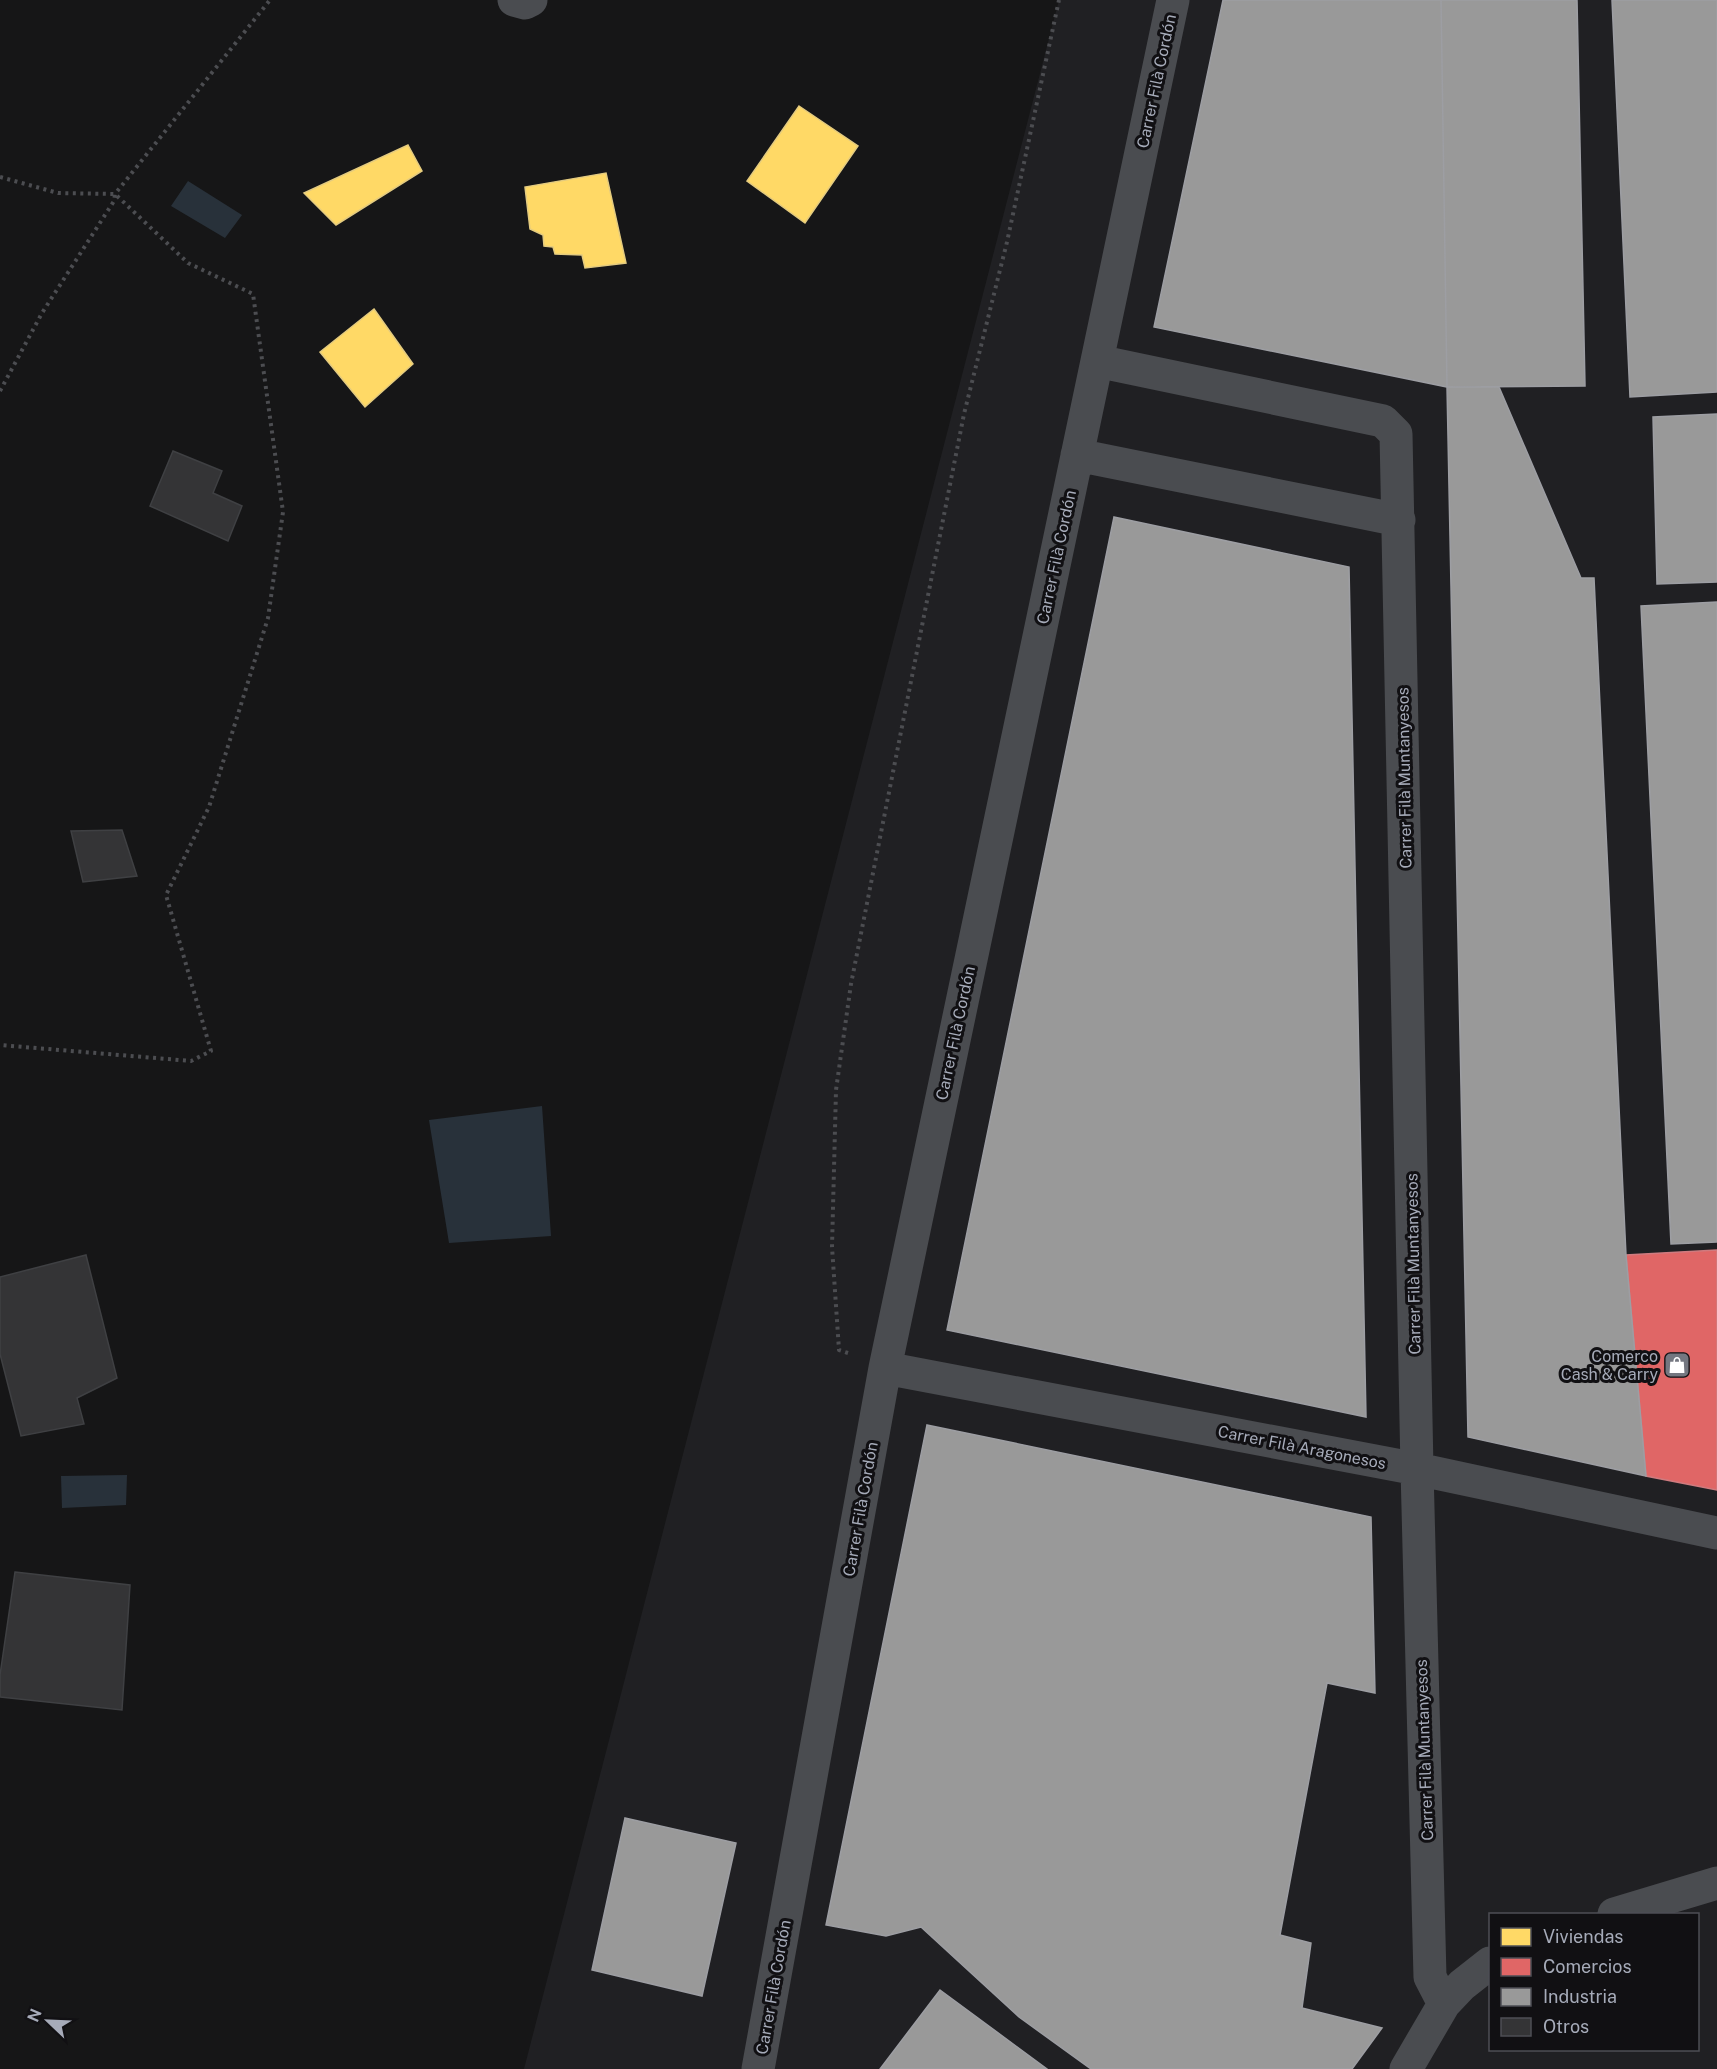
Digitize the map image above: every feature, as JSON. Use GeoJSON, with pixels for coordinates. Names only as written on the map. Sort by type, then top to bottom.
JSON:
{"type":"FeatureCollection","features":[{"type":"Feature","properties":{"kind":"street"},"geometry":{"type":"LineString","coordinates":[[514,0],[525,3],[531,0]]}},
{"type":"Feature","properties":{"kind":"street","name":"Carrer Filà Cordón"},"geometry":{"type":"LineString","coordinates":[[758,2069],[885,1368],[1173,0]]}},
{"type":"Feature","properties":{"kind":"street","name":"Carrer Filà Muntanyesos"},"geometry":{"type":"LineString","coordinates":[[1097,361],[1383,421],[1396,434],[1417,1469],[1430,1977],[1444,2004]]}},
{"type":"Feature","properties":{"kind":"street"},"geometry":{"type":"LineString","coordinates":[[1077,455],[1399,520]]}},
{"type":"Feature","properties":{"kind":"street","name":"Carrer Filà Aragonesos"},"geometry":{"type":"LineString","coordinates":[[885,1368],[1417,1469],[1717,1533]]}},
{"type":"Feature","properties":{"kind":"street"},"geometry":{"type":"LineString","coordinates":[[1617,1913],[1717,1883]]}},
{"type":"Feature","properties":{"kind":"street"},"geometry":{"type":"LineString","coordinates":[[1406,2069],[1444,2004],[1462,1985],[1489,1965]]}},
{"type":"Feature","properties":{"kind":"path"},"geometry":{"type":"LineString","coordinates":[[0,391],[42,313],[114,201],[115,194],[270,0]]}},
{"type":"Feature","properties":{"kind":"path"},"geometry":{"type":"LineString","coordinates":[[885,1368],[839,1350],[832,1247],[836,1090],[851,984],[964,414],[1007,242],[1059,0]]}},
{"type":"Feature","properties":{"kind":"path"},"geometry":{"type":"LineString","coordinates":[[0,177],[58,193],[115,194],[188,263],[253,294],[283,512],[268,618],[209,807],[166,895],[212,1051],[191,1061],[0,1045]]}},
{"type":"Feature","properties":{"kind":"shaded area"},"geometry":{"type":"Polygon","coordinates":[[[1059,0],[1717,0],[1717,2069],[524,2069],[1059,0]]]}},
{"type":"Feature","properties":{"kind":"shaded area"},"geometry":{"type":"Polygon","coordinates":[[[188,181],[242,215],[225,238],[171,206],[188,181]]]}},
{"type":"Feature","properties":{"kind":"shaded area"},"geometry":{"type":"Polygon","coordinates":[[[542,1106],[551,1236],[449,1243],[429,1120],[542,1106]]]}},
{"type":"Feature","properties":{"kind":"shaded area"},"geometry":{"type":"Polygon","coordinates":[[[127,1475],[126,1505],[62,1508],[61,1476],[127,1475]]]}},
{"type":"Feature","properties":{"kind":"building: Viviendas"},"geometry":{"type":"Polygon","coordinates":[[[799,106],[858,146],[805,223],[747,181],[799,106]]]}},
{"type":"Feature","properties":{"kind":"building: Viviendas"},"geometry":{"type":"Polygon","coordinates":[[[408,145],[422,171],[336,225],[304,193],[408,145]]]}},
{"type":"Feature","properties":{"kind":"building: Viviendas"},"geometry":{"type":"Polygon","coordinates":[[[606,173],[626,263],[585,268],[582,255],[555,254],[553,247],[544,246],[543,235],[530,229],[525,187],[606,173]]]}},
{"type":"Feature","properties":{"kind":"building: Viviendas"},"geometry":{"type":"Polygon","coordinates":[[[374,309],[413,364],[365,407],[320,352],[374,309]]]}},
{"type":"Feature","properties":{"kind":"building: Comercios","name":"Comerco Cash & Carry"},"geometry":{"type":"Polygon","coordinates":[[[1717,1250],[1717,1490],[1646,1476],[1626,1255],[1717,1250]]]}},
{"type":"Feature","properties":{"kind":"building: Industria"},"geometry":{"type":"Polygon","coordinates":[[[1223,0],[1441,0],[1447,387],[1154,327],[1223,0]]]}},
{"type":"Feature","properties":{"kind":"building: Industria"},"geometry":{"type":"Polygon","coordinates":[[[1441,0],[1577,0],[1585,386],[1447,387],[1441,0]]]}},
{"type":"Feature","properties":{"kind":"building: Industria"},"geometry":{"type":"Polygon","coordinates":[[[1612,0],[1717,0],[1717,392],[1630,397],[1612,0]]]}},
{"type":"Feature","properties":{"kind":"building: Industria"},"geometry":{"type":"Polygon","coordinates":[[[1447,387],[1499,387],[1581,578],[1594,578],[1626,1255],[1646,1476],[1468,1437],[1447,387]]]}},
{"type":"Feature","properties":{"kind":"building: Industria"},"geometry":{"type":"Polygon","coordinates":[[[1717,414],[1717,582],[1657,584],[1653,417],[1717,414]]]}},
{"type":"Feature","properties":{"kind":"building: Industria"},"geometry":{"type":"Polygon","coordinates":[[[1114,517],[1349,567],[1366,1417],[947,1330],[1114,517]]]}},
{"type":"Feature","properties":{"kind":"building: Industria"},"geometry":{"type":"Polygon","coordinates":[[[1717,602],[1717,1242],[1671,1244],[1641,606],[1717,602]]]}},
{"type":"Feature","properties":{"kind":"building: Industria"},"geometry":{"type":"Polygon","coordinates":[[[927,1425],[1371,1517],[1375,1693],[1327,1683],[1280,1935],[1311,1943],[1302,2008],[1382,2028],[1352,2069],[1091,2069],[1019,2017],[921,1927],[886,1936],[826,1925],[927,1425]]]}},
{"type":"Feature","properties":{"kind":"building: Industria"},"geometry":{"type":"Polygon","coordinates":[[[625,1818],[736,1843],[702,1996],[592,1970],[625,1818]]]}},
{"type":"Feature","properties":{"kind":"building: Industria"},"geometry":{"type":"Polygon","coordinates":[[[940,1990],[1047,2069],[880,2069],[940,1990]]]}},
{"type":"Feature","properties":{"kind":"building: Otros"},"geometry":{"type":"Polygon","coordinates":[[[173,451],[222,471],[213,493],[242,506],[228,541],[150,506],[173,451]]]}},
{"type":"Feature","properties":{"kind":"building: Otros"},"geometry":{"type":"Polygon","coordinates":[[[122,830],[137,876],[83,882],[71,831],[122,830]]]}},
{"type":"Feature","properties":{"kind":"building: Otros"},"geometry":{"type":"Polygon","coordinates":[[[86,1255],[117,1378],[77,1398],[84,1424],[21,1436],[0,1354],[0,1277],[86,1255]]]}},
{"type":"Feature","properties":{"kind":"building: Otros"},"geometry":{"type":"Polygon","coordinates":[[[15,1572],[130,1585],[122,1710],[0,1697],[0,1675],[15,1572]]]}},
{"type":"Feature","properties":{"kind":"place","name":"Comerco Cash & Carry"},"geometry":{"type":"Point","coordinates":[1677,1365]}}]}
